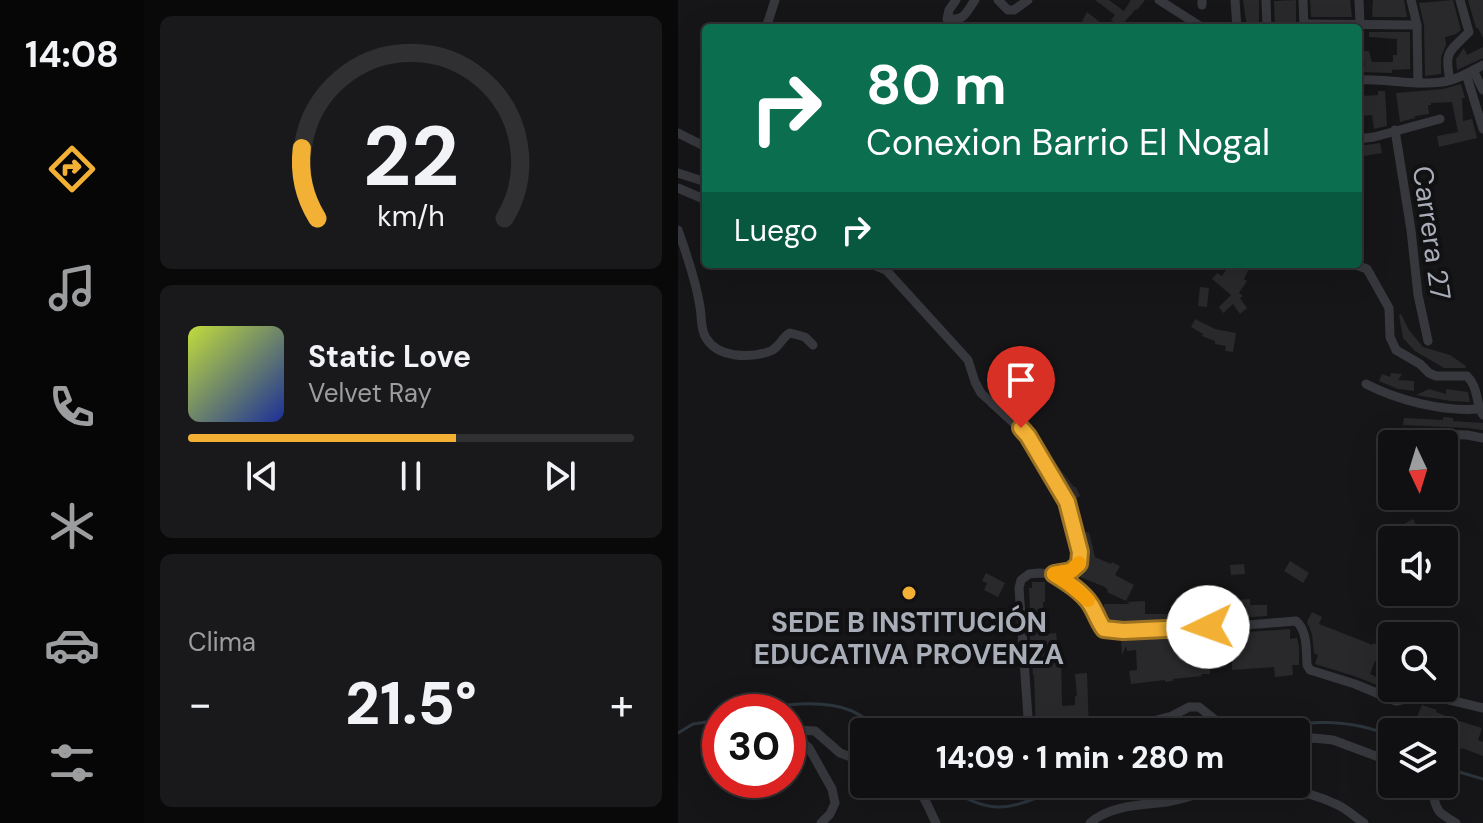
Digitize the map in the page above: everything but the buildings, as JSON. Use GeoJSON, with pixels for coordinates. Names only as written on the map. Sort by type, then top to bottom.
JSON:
{"type":"FeatureCollection","features":[{"type":"Feature","properties":{"kind":"street"},"geometry":{"type":"LineString","coordinates":[[767,24],[775,0]]}},
{"type":"Feature","properties":{"kind":"street"},"geometry":{"type":"LineString","coordinates":[[956,0],[947,19],[965,16],[975,0]]}},
{"type":"Feature","properties":{"kind":"street"},"geometry":{"type":"LineString","coordinates":[[998,0],[1008,10],[1014,10],[1028,0]]}},
{"type":"Feature","properties":{"kind":"street"},"geometry":{"type":"LineString","coordinates":[[1159,0],[1197,24]]}},
{"type":"Feature","properties":{"kind":"street"},"geometry":{"type":"LineString","coordinates":[[1235,0],[1237,24]]}},
{"type":"Feature","properties":{"kind":"street"},"geometry":{"type":"LineString","coordinates":[[1266,0],[1267,24]]}},
{"type":"Feature","properties":{"kind":"street"},"geometry":{"type":"LineString","coordinates":[[1303,0],[1304,24]]}},
{"type":"Feature","properties":{"kind":"street"},"geometry":{"type":"LineString","coordinates":[[1359,0],[1360,24]]}},
{"type":"Feature","properties":{"kind":"street"},"geometry":{"type":"LineString","coordinates":[[1411,0],[1417,25],[1418,83]]}},
{"type":"Feature","properties":{"kind":"street"},"geometry":{"type":"LineString","coordinates":[[1450,80],[1447,66],[1449,52],[1469,32],[1460,0]]}},
{"type":"Feature","properties":{"kind":"street"},"geometry":{"type":"LineString","coordinates":[[1362,24],[1417,25]]}},
{"type":"Feature","properties":{"kind":"street"},"geometry":{"type":"LineString","coordinates":[[1362,80],[1418,83],[1450,80],[1474,70]]}},
{"type":"Feature","properties":{"kind":"street"},"geometry":{"type":"LineString","coordinates":[[1474,70],[1483,90]]}},
{"type":"Feature","properties":{"kind":"street"},"geometry":{"type":"LineString","coordinates":[[1474,70],[1483,129]]}},
{"type":"Feature","properties":{"kind":"street"},"geometry":{"type":"LineString","coordinates":[[1362,138],[1440,119]]}},
{"type":"Feature","properties":{"kind":"street","name":"Carrera 27"},"geometry":{"type":"LineString","coordinates":[[1395,130],[1418,295],[1428,341]]}},
{"type":"Feature","properties":{"kind":"street"},"geometry":{"type":"LineString","coordinates":[[678,133],[702,145]]}},
{"type":"Feature","properties":{"kind":"street"},"geometry":{"type":"LineString","coordinates":[[678,173],[702,181]]}},
{"type":"Feature","properties":{"kind":"street"},"geometry":{"type":"LineString","coordinates":[[678,188],[702,198]]}},
{"type":"Feature","properties":{"kind":"street"},"geometry":{"type":"LineString","coordinates":[[678,230],[700,308],[703,331],[716,349],[729,355],[742,356],[771,352],[790,333],[805,337],[813,345]]}},
{"type":"Feature","properties":{"kind":"street"},"geometry":{"type":"LineString","coordinates":[[1362,267],[1367,269],[1385,301],[1390,315],[1390,337],[1396,350],[1436,376],[1467,376],[1476,388],[1481,412],[1411,402],[1366,384]]}},
{"type":"Feature","properties":{"kind":"street"},"geometry":{"type":"LineString","coordinates":[[881,268],[914,299],[929,320],[949,337],[968,360],[981,393],[1028,436],[1067,502],[1080,552],[1079,564],[1071,571],[1029,574],[1021,580],[1019,588],[1028,718]]}},
{"type":"Feature","properties":{"kind":"street"},"geometry":{"type":"LineString","coordinates":[[1458,435],[1483,438]]}},
{"type":"Feature","properties":{"kind":"street"},"geometry":{"type":"LineString","coordinates":[[1054,574],[1089,601],[1104,629],[1123,631],[1296,621],[1304,633],[1310,670],[1396,701],[1416,692],[1483,708]]}},
{"type":"Feature","properties":{"kind":"street"},"geometry":{"type":"LineString","coordinates":[[1214,627],[1216,659]]}},
{"type":"Feature","properties":{"kind":"street"},"geometry":{"type":"LineString","coordinates":[[1164,718],[1189,707],[1199,707],[1213,718]]}},
{"type":"Feature","properties":{"kind":"street"},"geometry":{"type":"LineString","coordinates":[[821,823],[835,803],[832,789],[809,748],[795,736],[796,730],[815,731],[840,753],[850,757]]}},
{"type":"Feature","properties":{"kind":"street"},"geometry":{"type":"LineString","coordinates":[[1310,739],[1333,740],[1378,757]]}},
{"type":"Feature","properties":{"kind":"street"},"geometry":{"type":"LineString","coordinates":[[1090,823],[1112,811],[1233,786],[1268,787],[1316,797],[1341,807],[1364,823]]}},
{"type":"Feature","properties":{"kind":"street"},"geometry":{"type":"LineString","coordinates":[[925,798],[936,823]]}},
{"type":"Feature","properties":{"kind":"street"},"geometry":{"type":"LineString","coordinates":[[1434,798],[1439,811],[1456,823]]}},
{"type":"Feature","properties":{"kind":"waterway"},"geometry":{"type":"LineString","coordinates":[[806,704],[841,707],[864,718]]}},
{"type":"Feature","properties":{"kind":"waterway"},"geometry":{"type":"LineString","coordinates":[[1310,723],[1328,722],[1378,731]]}},
{"type":"Feature","properties":{"kind":"waterway"},"geometry":{"type":"LineString","coordinates":[[678,733],[702,723]]}},
{"type":"Feature","properties":{"kind":"waterway"},"geometry":{"type":"LineString","coordinates":[[1458,772],[1483,779]]}},
{"type":"Feature","properties":{"kind":"waterway"},"geometry":{"type":"LineString","coordinates":[[966,798],[993,807],[1020,804],[1036,798]]}},
{"type":"Feature","properties":{"kind":"slow traffic"},"geometry":{"type":"LineString","coordinates":[[1079,563],[1071,571],[1054,574],[1088,600]]}},
{"type":"Feature","properties":{"kind":"place","name":"SEDE B INSTITUCIÓN EDUCATIVA PROVENZA"},"geometry":{"type":"Point","coordinates":[909,593]}},
{"type":"Feature","properties":{"kind":"route"},"geometry":{"type":"LineString","coordinates":[[1021,428],[1067,502],[1080,552],[1079,564],[1071,571],[1054,574],[1089,601],[1104,629],[1208,627]]}}]}
